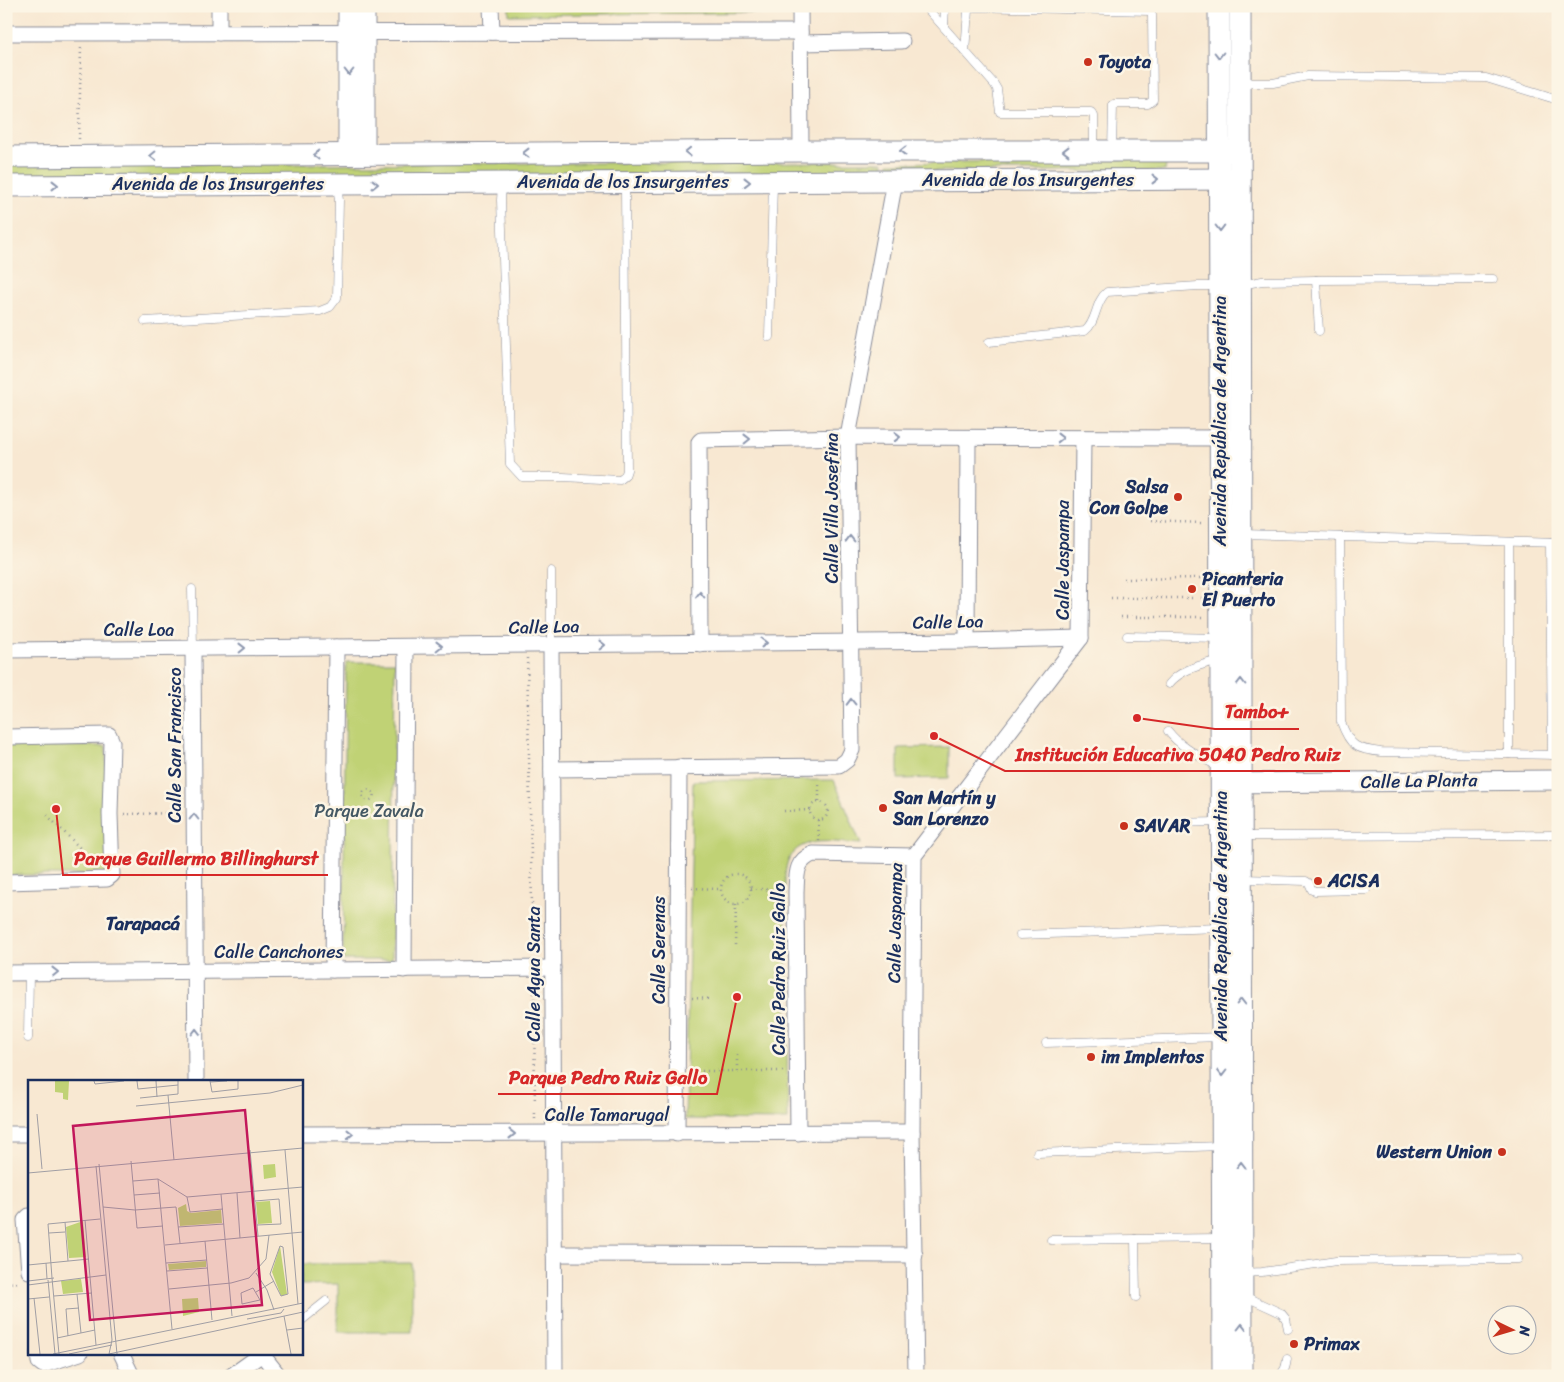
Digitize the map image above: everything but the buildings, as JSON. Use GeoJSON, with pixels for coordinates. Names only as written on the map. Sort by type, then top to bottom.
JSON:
{"type":"FeatureCollection","features":[{"type":"Feature","properties":{"kind":"main road"},"geometry":{"type":"LineString","coordinates":[[348,6],[356,33],[356,154]]}},
{"type":"Feature","properties":{"kind":"main road"},"geometry":{"type":"LineString","coordinates":[[356,33],[364,6]]}},
{"type":"Feature","properties":{"kind":"main road","name":"Avenida República de Argentina"},"geometry":{"type":"LineString","coordinates":[[1219,6],[1230,151],[1230,438],[1240,534],[1225,614],[1221,659],[1228,778],[1241,836],[1232,1273],[1223,1376]]}},
{"type":"Feature","properties":{"kind":"main road","name":"Avenida República de Argentina"},"geometry":{"type":"LineString","coordinates":[[1230,151],[1240,83],[1240,6]]}},
{"type":"Feature","properties":{"kind":"main road","name":"Avenida de los Insurgentes"},"geometry":{"type":"LineString","coordinates":[[6,157],[801,151],[1230,151]]}},
{"type":"Feature","properties":{"kind":"main road","name":"Avenida de los Insurgentes"},"geometry":{"type":"LineString","coordinates":[[6,186],[1230,179]]}},
{"type":"Feature","properties":{"kind":"main road","name":"Avenida República de Argentina"},"geometry":{"type":"LineString","coordinates":[[1230,438],[1220,523],[1225,614],[1228,778],[1221,822],[1222,1238],[1232,1273],[1241,1294],[1242,1376]]}},
{"type":"Feature","properties":{"kind":"street"},"geometry":{"type":"LineString","coordinates":[[219,6],[219,33]]}},
{"type":"Feature","properties":{"kind":"street"},"geometry":{"type":"LineString","coordinates":[[492,6],[492,32]]}},
{"type":"Feature","properties":{"kind":"street"},"geometry":{"type":"LineString","coordinates":[[800,6],[801,151]]}},
{"type":"Feature","properties":{"kind":"street"},"geometry":{"type":"LineString","coordinates":[[6,33],[492,32],[902,41]]}},
{"type":"Feature","properties":{"kind":"street","name":"Calle Villa Josefina"},"geometry":{"type":"LineString","coordinates":[[820,767],[839,766],[847,760],[852,750],[848,437],[895,181]]}},
{"type":"Feature","properties":{"kind":"street"},"geometry":{"type":"LineString","coordinates":[[700,644],[699,442],[701,440],[848,437],[1230,438]]}},
{"type":"Feature","properties":{"kind":"street"},"geometry":{"type":"LineString","coordinates":[[967,641],[968,438]]}},
{"type":"Feature","properties":{"kind":"street","name":"Calle Jaspampa"},"geometry":{"type":"LineString","coordinates":[[916,1376],[912,1132],[914,856],[1081,638],[1083,438]]}},
{"type":"Feature","properties":{"kind":"street","name":"Calle Loa"},"geometry":{"type":"LineString","coordinates":[[6,650],[527,646],[1081,638]]}},
{"type":"Feature","properties":{"kind":"street","name":"Calle Agua Santa"},"geometry":{"type":"LineString","coordinates":[[551,645],[555,1376]]}},
{"type":"Feature","properties":{"kind":"street"},"geometry":{"type":"LineString","coordinates":[[333,970],[336,647]]}},
{"type":"Feature","properties":{"kind":"street"},"geometry":{"type":"LineString","coordinates":[[404,970],[406,647]]}},
{"type":"Feature","properties":{"kind":"street","name":"Calle San Francisco"},"geometry":{"type":"LineString","coordinates":[[193,649],[196,1080]]}},
{"type":"Feature","properties":{"kind":"street"},"geometry":{"type":"LineString","coordinates":[[6,737],[109,735],[112,742],[110,814],[112,875],[107,879],[6,882]]}},
{"type":"Feature","properties":{"kind":"street","name":"Calle Serenas"},"geometry":{"type":"LineString","coordinates":[[677,1134],[679,767]]}},
{"type":"Feature","properties":{"kind":"street"},"geometry":{"type":"LineString","coordinates":[[552,769],[820,767]]}},
{"type":"Feature","properties":{"kind":"street","name":"Calle La Planta"},"geometry":{"type":"LineString","coordinates":[[1228,778],[1558,780]]}},
{"type":"Feature","properties":{"kind":"street"},"geometry":{"type":"LineString","coordinates":[[819,854],[914,856]]}},
{"type":"Feature","properties":{"kind":"street","name":"Calle Pedro Ruiz Gallo"},"geometry":{"type":"LineString","coordinates":[[798,1133],[796,892],[798,869],[801,861],[805,857],[819,854]]}},
{"type":"Feature","properties":{"kind":"street","name":"Calle Canchones"},"geometry":{"type":"LineString","coordinates":[[6,973],[553,968]]}},
{"type":"Feature","properties":{"kind":"street","name":"Calle Tamarugal"},"geometry":{"type":"LineString","coordinates":[[302,1134],[912,1132]]}},
{"type":"Feature","properties":{"kind":"street"},"geometry":{"type":"LineString","coordinates":[[6,1134],[28,1134]]}},
{"type":"Feature","properties":{"kind":"street"},"geometry":{"type":"LineString","coordinates":[[28,1217],[25,1220],[28,1258]]}},
{"type":"Feature","properties":{"kind":"street"},"geometry":{"type":"LineString","coordinates":[[554,1254],[915,1256]]}},
{"type":"Feature","properties":{"kind":"street"},"geometry":{"type":"LineString","coordinates":[[38,1354],[39,1362],[43,1365],[77,1354]]}},
{"type":"Feature","properties":{"kind":"street"},"geometry":{"type":"LineString","coordinates":[[121,1354],[132,1376]]}},
{"type":"Feature","properties":{"kind":"street"},"geometry":{"type":"LineString","coordinates":[[231,1376],[261,1354]]}},
{"type":"Feature","properties":{"kind":"street"},"geometry":{"type":"LineString","coordinates":[[263,1354],[280,1376]]}},
{"type":"Feature","properties":{"kind":"lane"},"geometry":{"type":"LineString","coordinates":[[925,6],[997,89],[1000,112],[1093,113],[1102,151]]}},
{"type":"Feature","properties":{"kind":"lane"},"geometry":{"type":"LineString","coordinates":[[944,6],[944,27]]}},
{"type":"Feature","properties":{"kind":"lane"},"geometry":{"type":"LineString","coordinates":[[966,52],[968,10],[973,7],[1151,11],[1153,100],[1148,104],[1114,104],[1102,151]]}},
{"type":"Feature","properties":{"kind":"lane"},"geometry":{"type":"LineString","coordinates":[[1240,83],[1273,83],[1308,76],[1486,78],[1558,100]]}},
{"type":"Feature","properties":{"kind":"lane"},"geometry":{"type":"LineString","coordinates":[[502,183],[510,464],[522,477],[620,480],[625,476],[627,470],[625,182]]}},
{"type":"Feature","properties":{"kind":"lane"},"geometry":{"type":"LineString","coordinates":[[769,338],[774,182]]}},
{"type":"Feature","properties":{"kind":"lane"},"geometry":{"type":"LineString","coordinates":[[145,321],[320,311],[330,307],[337,298],[339,200],[337,184]]}},
{"type":"Feature","properties":{"kind":"lane"},"geometry":{"type":"LineString","coordinates":[[989,342],[1085,330],[1089,327],[1102,296],[1107,292],[1198,286],[1230,286],[1262,281],[1493,279]]}},
{"type":"Feature","properties":{"kind":"lane"},"geometry":{"type":"LineString","coordinates":[[1316,280],[1319,331]]}},
{"type":"Feature","properties":{"kind":"lane"},"geometry":{"type":"LineString","coordinates":[[1240,534],[1554,543],[1555,755],[1381,752],[1355,746],[1346,738],[1340,722],[1340,537]]}},
{"type":"Feature","properties":{"kind":"lane"},"geometry":{"type":"LineString","coordinates":[[1509,542],[1509,754]]}},
{"type":"Feature","properties":{"kind":"lane","name":"Calle Agua Santa"},"geometry":{"type":"LineString","coordinates":[[551,571],[551,645]]}},
{"type":"Feature","properties":{"kind":"lane","name":"Calle San Francisco"},"geometry":{"type":"LineString","coordinates":[[192,588],[193,649]]}},
{"type":"Feature","properties":{"kind":"lane"},"geometry":{"type":"LineString","coordinates":[[1127,636],[1225,614]]}},
{"type":"Feature","properties":{"kind":"lane"},"geometry":{"type":"LineString","coordinates":[[1169,684],[1176,676],[1221,659]]}},
{"type":"Feature","properties":{"kind":"lane"},"geometry":{"type":"LineString","coordinates":[[1168,731],[1174,739],[1228,778]]}},
{"type":"Feature","properties":{"kind":"lane"},"geometry":{"type":"LineString","coordinates":[[1172,823],[1221,822]]}},
{"type":"Feature","properties":{"kind":"lane"},"geometry":{"type":"LineString","coordinates":[[1241,836],[1558,836]]}},
{"type":"Feature","properties":{"kind":"lane"},"geometry":{"type":"LineString","coordinates":[[1241,879],[1306,881],[1314,891],[1366,890]]}},
{"type":"Feature","properties":{"kind":"lane"},"geometry":{"type":"LineString","coordinates":[[1020,935],[1222,928]]}},
{"type":"Feature","properties":{"kind":"lane"},"geometry":{"type":"LineString","coordinates":[[28,1038],[29,973]]}},
{"type":"Feature","properties":{"kind":"lane"},"geometry":{"type":"LineString","coordinates":[[1046,1043],[1222,1037]]}},
{"type":"Feature","properties":{"kind":"lane"},"geometry":{"type":"LineString","coordinates":[[1037,1153],[1222,1146]]}},
{"type":"Feature","properties":{"kind":"lane"},"geometry":{"type":"LineString","coordinates":[[1051,1240],[1222,1238]]}},
{"type":"Feature","properties":{"kind":"lane"},"geometry":{"type":"LineString","coordinates":[[1135,1239],[1136,1297]]}},
{"type":"Feature","properties":{"kind":"lane"},"geometry":{"type":"LineString","coordinates":[[1232,1273],[1262,1272],[1336,1261],[1518,1259]]}},
{"type":"Feature","properties":{"kind":"lane"},"geometry":{"type":"LineString","coordinates":[[1241,1294],[1281,1313],[1286,1319],[1288,1328]]}},
{"type":"Feature","properties":{"kind":"lane"},"geometry":{"type":"LineString","coordinates":[[302,1320],[326,1301]]}},
{"type":"Feature","properties":{"kind":"lane"},"geometry":{"type":"LineString","coordinates":[[1278,1376],[1282,1374],[1286,1367],[1287,1358]]}},
{"type":"Feature","properties":{"kind":"path"},"geometry":{"type":"LineString","coordinates":[[79,157],[81,33]]}},
{"type":"Feature","properties":{"kind":"path"},"geometry":{"type":"LineString","coordinates":[[1150,521],[1220,523]]}},
{"type":"Feature","properties":{"kind":"path"},"geometry":{"type":"LineString","coordinates":[[1124,579],[1225,614]]}},
{"type":"Feature","properties":{"kind":"path"},"geometry":{"type":"LineString","coordinates":[[1110,598],[1225,614]]}},
{"type":"Feature","properties":{"kind":"path"},"geometry":{"type":"LineString","coordinates":[[1121,617],[1225,614]]}},
{"type":"Feature","properties":{"kind":"path"},"geometry":{"type":"LineString","coordinates":[[527,646],[534,969],[535,1134]]}},
{"type":"Feature","properties":{"kind":"path"},"geometry":{"type":"LineString","coordinates":[[819,802],[820,767]]}},
{"type":"Feature","properties":{"kind":"path"},"geometry":{"type":"LineString","coordinates":[[368,789],[373,792],[372,799],[365,800],[362,795],[364,790],[368,789]]}},
{"type":"Feature","properties":{"kind":"path"},"geometry":{"type":"LineString","coordinates":[[824,803],[828,811],[824,818],[818,820],[813,817],[810,810],[813,804],[824,803]]}},
{"type":"Feature","properties":{"kind":"path"},"geometry":{"type":"LineString","coordinates":[[784,811],[810,810]]}},
{"type":"Feature","properties":{"kind":"path"},"geometry":{"type":"LineString","coordinates":[[110,814],[179,813]]}},
{"type":"Feature","properties":{"kind":"path"},"geometry":{"type":"LineString","coordinates":[[47,815],[104,872],[112,875]]}},
{"type":"Feature","properties":{"kind":"path"},"geometry":{"type":"LineString","coordinates":[[818,820],[819,854]]}},
{"type":"Feature","properties":{"kind":"path"},"geometry":{"type":"LineString","coordinates":[[733,874],[738,874],[747,879],[751,888],[745,901],[736,904],[727,901],[721,894],[720,889],[724,879],[733,874]]}},
{"type":"Feature","properties":{"kind":"path"},"geometry":{"type":"LineString","coordinates":[[678,887],[720,889]]}},
{"type":"Feature","properties":{"kind":"path"},"geometry":{"type":"LineString","coordinates":[[751,888],[796,892]]}},
{"type":"Feature","properties":{"kind":"path"},"geometry":{"type":"LineString","coordinates":[[735,945],[736,904]]}},
{"type":"Feature","properties":{"kind":"path"},"geometry":{"type":"LineString","coordinates":[[678,997],[712,999]]}},
{"type":"Feature","properties":{"kind":"path"},"geometry":{"type":"LineString","coordinates":[[737,1051],[737,1071]]}},
{"type":"Feature","properties":{"kind":"path"},"geometry":{"type":"LineString","coordinates":[[677,1072],[798,1070]]}},
{"type":"Feature","properties":{"kind":"green space"},"geometry":{"type":"Polygon","coordinates":[[[509,6],[793,6],[793,12],[509,15],[509,6]]]}},
{"type":"Feature","properties":{"kind":"green space"},"geometry":{"type":"Polygon","coordinates":[[[1167,159],[1165,171],[888,171],[889,163],[1167,159]]]}},
{"type":"Feature","properties":{"kind":"green space"},"geometry":{"type":"Polygon","coordinates":[[[884,162],[884,173],[6,178],[6,165],[884,162]]]}},
{"type":"Feature","properties":{"kind":"green space","name":"Parque Zavala"},"geometry":{"type":"Polygon","coordinates":[[[346,662],[395,662],[392,960],[343,960],[346,662]]]}},
{"type":"Feature","properties":{"kind":"green space"},"geometry":{"type":"Polygon","coordinates":[[[6,746],[106,746],[107,871],[104,875],[6,875],[6,746]]]}},
{"type":"Feature","properties":{"kind":"green space"},"geometry":{"type":"Polygon","coordinates":[[[949,747],[949,778],[898,779],[898,748],[949,747]]]}},
{"type":"Feature","properties":{"kind":"green space"},"geometry":{"type":"Polygon","coordinates":[[[834,780],[861,844],[821,842],[802,846],[789,859],[785,875],[788,1120],[685,1119],[693,781],[834,780]]]}},
{"type":"Feature","properties":{"kind":"green space"},"geometry":{"type":"Polygon","coordinates":[[[412,1263],[412,1332],[338,1332],[338,1284],[302,1285],[302,1264],[412,1263]]]}},
{"type":"Feature","properties":{"kind":"place","name":"Toyota"},"geometry":{"type":"Point","coordinates":[1088,62]}},
{"type":"Feature","properties":{"kind":"place","name":"Salsa Con Golpe"},"geometry":{"type":"Point","coordinates":[1178,497]}},
{"type":"Feature","properties":{"kind":"place","name":"Picanteria El Puerto"},"geometry":{"type":"Point","coordinates":[1192,589]}},
{"type":"Feature","properties":{"kind":"place","name":"Tambo+"},"geometry":{"type":"Point","coordinates":[1137,718]}},
{"type":"Feature","properties":{"kind":"place","name":"Institución Educativa 5040 Pedro Ruiz"},"geometry":{"type":"Point","coordinates":[934,736]}},
{"type":"Feature","properties":{"kind":"place","name":"San Martín y San Lorenzo"},"geometry":{"type":"Point","coordinates":[883,808]}},
{"type":"Feature","properties":{"kind":"place","name":"Parque Guillermo Billinghurst"},"geometry":{"type":"Point","coordinates":[56,809]}},
{"type":"Feature","properties":{"kind":"place","name":"SAVAR"},"geometry":{"type":"Point","coordinates":[1124,826]}},
{"type":"Feature","properties":{"kind":"place","name":"ACISA"},"geometry":{"type":"Point","coordinates":[1318,881]}},
{"type":"Feature","properties":{"kind":"place","name":"Parque Pedro Ruiz Gallo"},"geometry":{"type":"Point","coordinates":[737,997]}},
{"type":"Feature","properties":{"kind":"place","name":"im Implentos"},"geometry":{"type":"Point","coordinates":[1091,1057]}},
{"type":"Feature","properties":{"kind":"place","name":"Western Union"},"geometry":{"type":"Point","coordinates":[1502,1152]}},
{"type":"Feature","properties":{"kind":"place","name":"Primax"},"geometry":{"type":"Point","coordinates":[1294,1344]}},
{"type":"Feature","properties":{"kind":"district","name":"Tarapacá"},"geometry":{"type":"Point","coordinates":[143,923]}}]}
